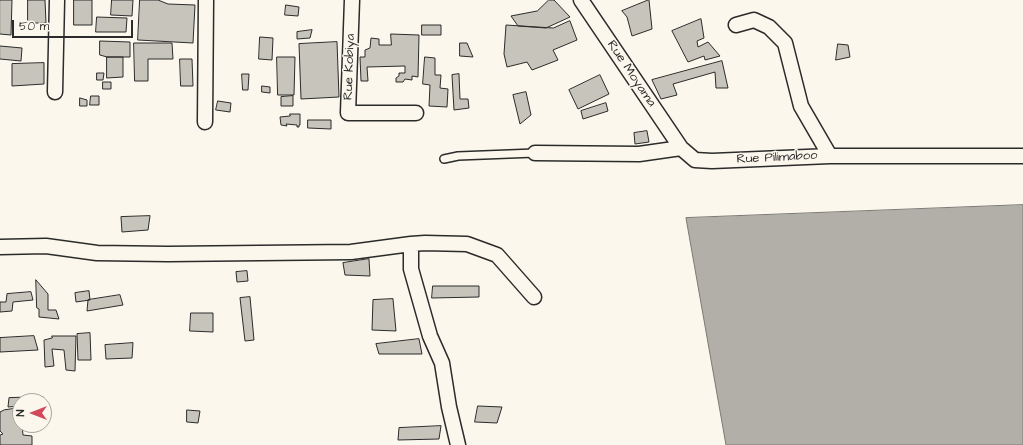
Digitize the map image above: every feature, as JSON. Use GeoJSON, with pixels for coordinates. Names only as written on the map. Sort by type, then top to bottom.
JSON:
{"type":"FeatureCollection","features":[{"type":"Feature","properties":{"kind":"street"},"geometry":{"type":"LineString","coordinates":[[55,92],[57,0]]}},
{"type":"Feature","properties":{"kind":"street"},"geometry":{"type":"LineString","coordinates":[[205,122],[206,0]]}},
{"type":"Feature","properties":{"kind":"street","name":"Rue Kobiya"},"geometry":{"type":"LineString","coordinates":[[352,0],[348,113],[416,113]]}},
{"type":"Feature","properties":{"kind":"street","name":"Rue Moyama"},"geometry":{"type":"LineString","coordinates":[[581,0],[681,148]]}},
{"type":"Feature","properties":{"kind":"street"},"geometry":{"type":"LineString","coordinates":[[736,26],[754,20],[769,26],[785,43],[801,106],[830,156]]}},
{"type":"Feature","properties":{"kind":"street"},"geometry":{"type":"LineString","coordinates":[[536,152],[639,154],[681,148]]}},
{"type":"Feature","properties":{"kind":"street","name":"Rue Pilimaboo"},"geometry":{"type":"LineString","coordinates":[[681,148],[695,160],[712,161],[830,156],[1023,156]]}},
{"type":"Feature","properties":{"kind":"street"},"geometry":{"type":"LineString","coordinates":[[0,247],[46,246],[97,253],[168,254],[351,252],[424,243],[467,244],[496,255],[534,297]]}},
{"type":"Feature","properties":{"kind":"street"},"geometry":{"type":"LineString","coordinates":[[411,244],[411,269],[430,336],[442,363],[448,407],[458,445]]}},
{"type":"Feature","properties":{"kind":"lane"},"geometry":{"type":"LineString","coordinates":[[444,159],[458,156],[536,152]]}},
{"type":"Feature","properties":{"kind":"shaded area"},"geometry":{"type":"Polygon","coordinates":[[[1023,205],[1023,445],[726,445],[686,218],[1023,205]]]}},
{"type":"Feature","properties":{"kind":"building"},"geometry":{"type":"Polygon","coordinates":[[[0,0],[12,0],[11,35],[0,34],[0,0]]]}},
{"type":"Feature","properties":{"kind":"building"},"geometry":{"type":"Polygon","coordinates":[[[28,0],[45,0],[46,23],[28,23],[28,0]]]}},
{"type":"Feature","properties":{"kind":"building"},"geometry":{"type":"Polygon","coordinates":[[[74,0],[92,0],[92,25],[74,25],[74,0]]]}},
{"type":"Feature","properties":{"kind":"building"},"geometry":{"type":"Polygon","coordinates":[[[112,0],[133,0],[132,16],[111,15],[112,0]]]}},
{"type":"Feature","properties":{"kind":"building"},"geometry":{"type":"Polygon","coordinates":[[[140,0],[158,0],[168,4],[195,5],[193,43],[138,40],[140,0]]]}},
{"type":"Feature","properties":{"kind":"building"},"geometry":{"type":"Polygon","coordinates":[[[549,0],[554,0],[570,17],[546,28],[518,26],[511,16],[537,11],[549,0]]]}},
{"type":"Feature","properties":{"kind":"building"},"geometry":{"type":"Polygon","coordinates":[[[649,0],[652,29],[632,36],[627,17],[622,11],[649,0]]]}},
{"type":"Feature","properties":{"kind":"building"},"geometry":{"type":"Polygon","coordinates":[[[286,5],[299,7],[298,16],[285,15],[286,5]]]}},
{"type":"Feature","properties":{"kind":"building"},"geometry":{"type":"Polygon","coordinates":[[[97,17],[127,18],[126,32],[96,32],[97,17]]]}},
{"type":"Feature","properties":{"kind":"building"},"geometry":{"type":"Polygon","coordinates":[[[701,19],[704,38],[697,41],[698,47],[708,42],[720,56],[705,60],[704,56],[688,62],[672,31],[701,19]]]}},
{"type":"Feature","properties":{"kind":"building"},"geometry":{"type":"Polygon","coordinates":[[[570,21],[577,40],[553,50],[558,60],[532,70],[527,62],[507,67],[504,54],[506,25],[553,28],[570,21]]]}},
{"type":"Feature","properties":{"kind":"building"},"geometry":{"type":"Polygon","coordinates":[[[422,25],[441,25],[441,35],[422,35],[422,25]]]}},
{"type":"Feature","properties":{"kind":"building"},"geometry":{"type":"Polygon","coordinates":[[[312,30],[310,38],[297,39],[297,32],[312,30]]]}},
{"type":"Feature","properties":{"kind":"building"},"geometry":{"type":"Polygon","coordinates":[[[391,34],[419,35],[418,77],[412,76],[412,80],[405,79],[403,82],[396,82],[396,78],[399,76],[399,73],[405,73],[405,66],[367,67],[368,81],[361,81],[360,57],[365,57],[365,50],[370,48],[371,38],[379,39],[379,45],[391,45],[391,34]]]}},
{"type":"Feature","properties":{"kind":"building"},"geometry":{"type":"Polygon","coordinates":[[[260,37],[273,38],[272,60],[259,59],[260,37]]]}},
{"type":"Feature","properties":{"kind":"building"},"geometry":{"type":"Polygon","coordinates":[[[100,41],[130,42],[130,57],[107,57],[100,55],[100,41]]]}},
{"type":"Feature","properties":{"kind":"building"},"geometry":{"type":"Polygon","coordinates":[[[337,42],[339,97],[301,99],[299,44],[337,42]]]}},
{"type":"Feature","properties":{"kind":"building"},"geometry":{"type":"Polygon","coordinates":[[[134,43],[172,43],[173,59],[148,59],[148,81],[135,81],[134,43]]]}},
{"type":"Feature","properties":{"kind":"building"},"geometry":{"type":"Polygon","coordinates":[[[460,43],[467,43],[473,57],[460,56],[460,43]]]}},
{"type":"Feature","properties":{"kind":"building"},"geometry":{"type":"Polygon","coordinates":[[[838,44],[848,45],[850,57],[836,60],[838,44]]]}},
{"type":"Feature","properties":{"kind":"building"},"geometry":{"type":"Polygon","coordinates":[[[0,46],[22,48],[21,61],[0,59],[0,46]]]}},
{"type":"Feature","properties":{"kind":"building"},"geometry":{"type":"Polygon","coordinates":[[[107,57],[123,57],[123,77],[107,78],[107,57]]]}},
{"type":"Feature","properties":{"kind":"building"},"geometry":{"type":"Polygon","coordinates":[[[277,57],[295,57],[294,95],[278,95],[277,57]]]}},
{"type":"Feature","properties":{"kind":"building"},"geometry":{"type":"Polygon","coordinates":[[[425,57],[435,58],[435,75],[441,75],[440,88],[448,89],[447,107],[429,106],[430,85],[423,84],[425,57]]]}},
{"type":"Feature","properties":{"kind":"building"},"geometry":{"type":"Polygon","coordinates":[[[180,59],[192,59],[193,86],[181,86],[180,59]]]}},
{"type":"Feature","properties":{"kind":"building"},"geometry":{"type":"Polygon","coordinates":[[[722,61],[728,88],[716,88],[715,72],[673,84],[677,95],[661,99],[652,80],[722,61]]]}},
{"type":"Feature","properties":{"kind":"building"},"geometry":{"type":"Polygon","coordinates":[[[44,63],[44,84],[12,86],[12,64],[44,63]]]}},
{"type":"Feature","properties":{"kind":"building"},"geometry":{"type":"Polygon","coordinates":[[[97,73],[104,73],[103,80],[97,80],[97,73]]]}},
{"type":"Feature","properties":{"kind":"building"},"geometry":{"type":"Polygon","coordinates":[[[242,74],[249,74],[248,90],[243,90],[242,74]]]}},
{"type":"Feature","properties":{"kind":"building"},"geometry":{"type":"Polygon","coordinates":[[[459,74],[460,99],[468,99],[469,108],[454,110],[452,75],[459,74]]]}},
{"type":"Feature","properties":{"kind":"building"},"geometry":{"type":"Polygon","coordinates":[[[600,75],[609,94],[578,109],[569,90],[600,75]]]}},
{"type":"Feature","properties":{"kind":"building"},"geometry":{"type":"Polygon","coordinates":[[[103,82],[111,82],[111,89],[103,89],[103,82]]]}},
{"type":"Feature","properties":{"kind":"building"},"geometry":{"type":"Polygon","coordinates":[[[262,86],[270,87],[270,93],[262,92],[262,86]]]}},
{"type":"Feature","properties":{"kind":"building"},"geometry":{"type":"Polygon","coordinates":[[[526,92],[531,115],[520,124],[513,95],[526,92]]]}},
{"type":"Feature","properties":{"kind":"building"},"geometry":{"type":"Polygon","coordinates":[[[91,96],[99,96],[99,105],[90,105],[91,96]]]}},
{"type":"Feature","properties":{"kind":"building"},"geometry":{"type":"Polygon","coordinates":[[[293,96],[293,106],[281,106],[281,97],[293,96]]]}},
{"type":"Feature","properties":{"kind":"building"},"geometry":{"type":"Polygon","coordinates":[[[80,98],[87,100],[87,106],[80,106],[80,98]]]}},
{"type":"Feature","properties":{"kind":"building"},"geometry":{"type":"Polygon","coordinates":[[[218,101],[231,103],[230,112],[216,110],[218,101]]]}},
{"type":"Feature","properties":{"kind":"building"},"geometry":{"type":"Polygon","coordinates":[[[606,103],[608,111],[583,119],[581,111],[606,103]]]}},
{"type":"Feature","properties":{"kind":"building"},"geometry":{"type":"Polygon","coordinates":[[[290,114],[300,114],[299,127],[297,127],[297,125],[281,125],[280,117],[290,116],[290,114]]]}},
{"type":"Feature","properties":{"kind":"building"},"geometry":{"type":"Polygon","coordinates":[[[308,120],[331,120],[331,129],[308,128],[308,120]]]}},
{"type":"Feature","properties":{"kind":"building"},"geometry":{"type":"Polygon","coordinates":[[[647,131],[649,142],[635,144],[634,133],[647,131]]]}},
{"type":"Feature","properties":{"kind":"building"},"geometry":{"type":"Polygon","coordinates":[[[150,216],[148,230],[122,232],[121,217],[150,216]]]}},
{"type":"Feature","properties":{"kind":"building"},"geometry":{"type":"Polygon","coordinates":[[[369,259],[370,276],[345,275],[343,263],[369,259]]]}},
{"type":"Feature","properties":{"kind":"building"},"geometry":{"type":"Polygon","coordinates":[[[247,271],[248,281],[237,282],[236,272],[247,271]]]}},
{"type":"Feature","properties":{"kind":"building"},"geometry":{"type":"Polygon","coordinates":[[[36,280],[48,294],[48,310],[56,310],[59,319],[39,317],[39,309],[37,308],[36,280]]]}},
{"type":"Feature","properties":{"kind":"building"},"geometry":{"type":"Polygon","coordinates":[[[433,286],[479,286],[479,297],[432,298],[433,286]]]}},
{"type":"Feature","properties":{"kind":"building"},"geometry":{"type":"Polygon","coordinates":[[[89,291],[90,300],[76,302],[75,293],[89,291]]]}},
{"type":"Feature","properties":{"kind":"building"},"geometry":{"type":"Polygon","coordinates":[[[31,292],[33,300],[13,302],[12,311],[0,312],[0,302],[6,302],[7,294],[31,292]]]}},
{"type":"Feature","properties":{"kind":"building"},"geometry":{"type":"Polygon","coordinates":[[[120,295],[123,305],[87,311],[88,300],[120,295]]]}},
{"type":"Feature","properties":{"kind":"building"},"geometry":{"type":"Polygon","coordinates":[[[250,297],[254,340],[245,341],[240,298],[250,297]]]}},
{"type":"Feature","properties":{"kind":"building"},"geometry":{"type":"Polygon","coordinates":[[[393,299],[396,331],[372,330],[373,300],[393,299]]]}},
{"type":"Feature","properties":{"kind":"building"},"geometry":{"type":"Polygon","coordinates":[[[191,313],[213,313],[213,332],[190,331],[191,313]]]}},
{"type":"Feature","properties":{"kind":"building"},"geometry":{"type":"Polygon","coordinates":[[[90,333],[91,360],[78,360],[77,334],[90,333]]]}},
{"type":"Feature","properties":{"kind":"building"},"geometry":{"type":"Polygon","coordinates":[[[34,336],[38,350],[0,352],[0,338],[34,336]]]}},
{"type":"Feature","properties":{"kind":"building"},"geometry":{"type":"Polygon","coordinates":[[[52,336],[76,336],[75,371],[66,370],[64,350],[52,349],[54,366],[45,367],[44,340],[52,338],[52,336]]]}},
{"type":"Feature","properties":{"kind":"building"},"geometry":{"type":"Polygon","coordinates":[[[419,339],[422,354],[379,354],[376,344],[419,339]]]}},
{"type":"Feature","properties":{"kind":"building"},"geometry":{"type":"Polygon","coordinates":[[[133,343],[132,358],[106,359],[105,345],[133,343]]]}},
{"type":"Feature","properties":{"kind":"building"},"geometry":{"type":"Polygon","coordinates":[[[9,398],[12,398],[12,407],[8,407],[9,398]]]}},
{"type":"Feature","properties":{"kind":"building"},"geometry":{"type":"Polygon","coordinates":[[[478,406],[502,407],[497,423],[475,422],[478,406]]]}},
{"type":"Feature","properties":{"kind":"building"},"geometry":{"type":"Polygon","coordinates":[[[12,409],[12,433],[23,433],[23,435],[32,436],[32,445],[0,445],[0,435],[3,434],[0,431],[0,412],[12,409]]]}},
{"type":"Feature","properties":{"kind":"building"},"geometry":{"type":"Polygon","coordinates":[[[187,410],[200,411],[198,423],[187,422],[187,410]]]}},
{"type":"Feature","properties":{"kind":"building"},"geometry":{"type":"Polygon","coordinates":[[[441,426],[439,439],[398,440],[399,428],[441,426]]]}}]}
